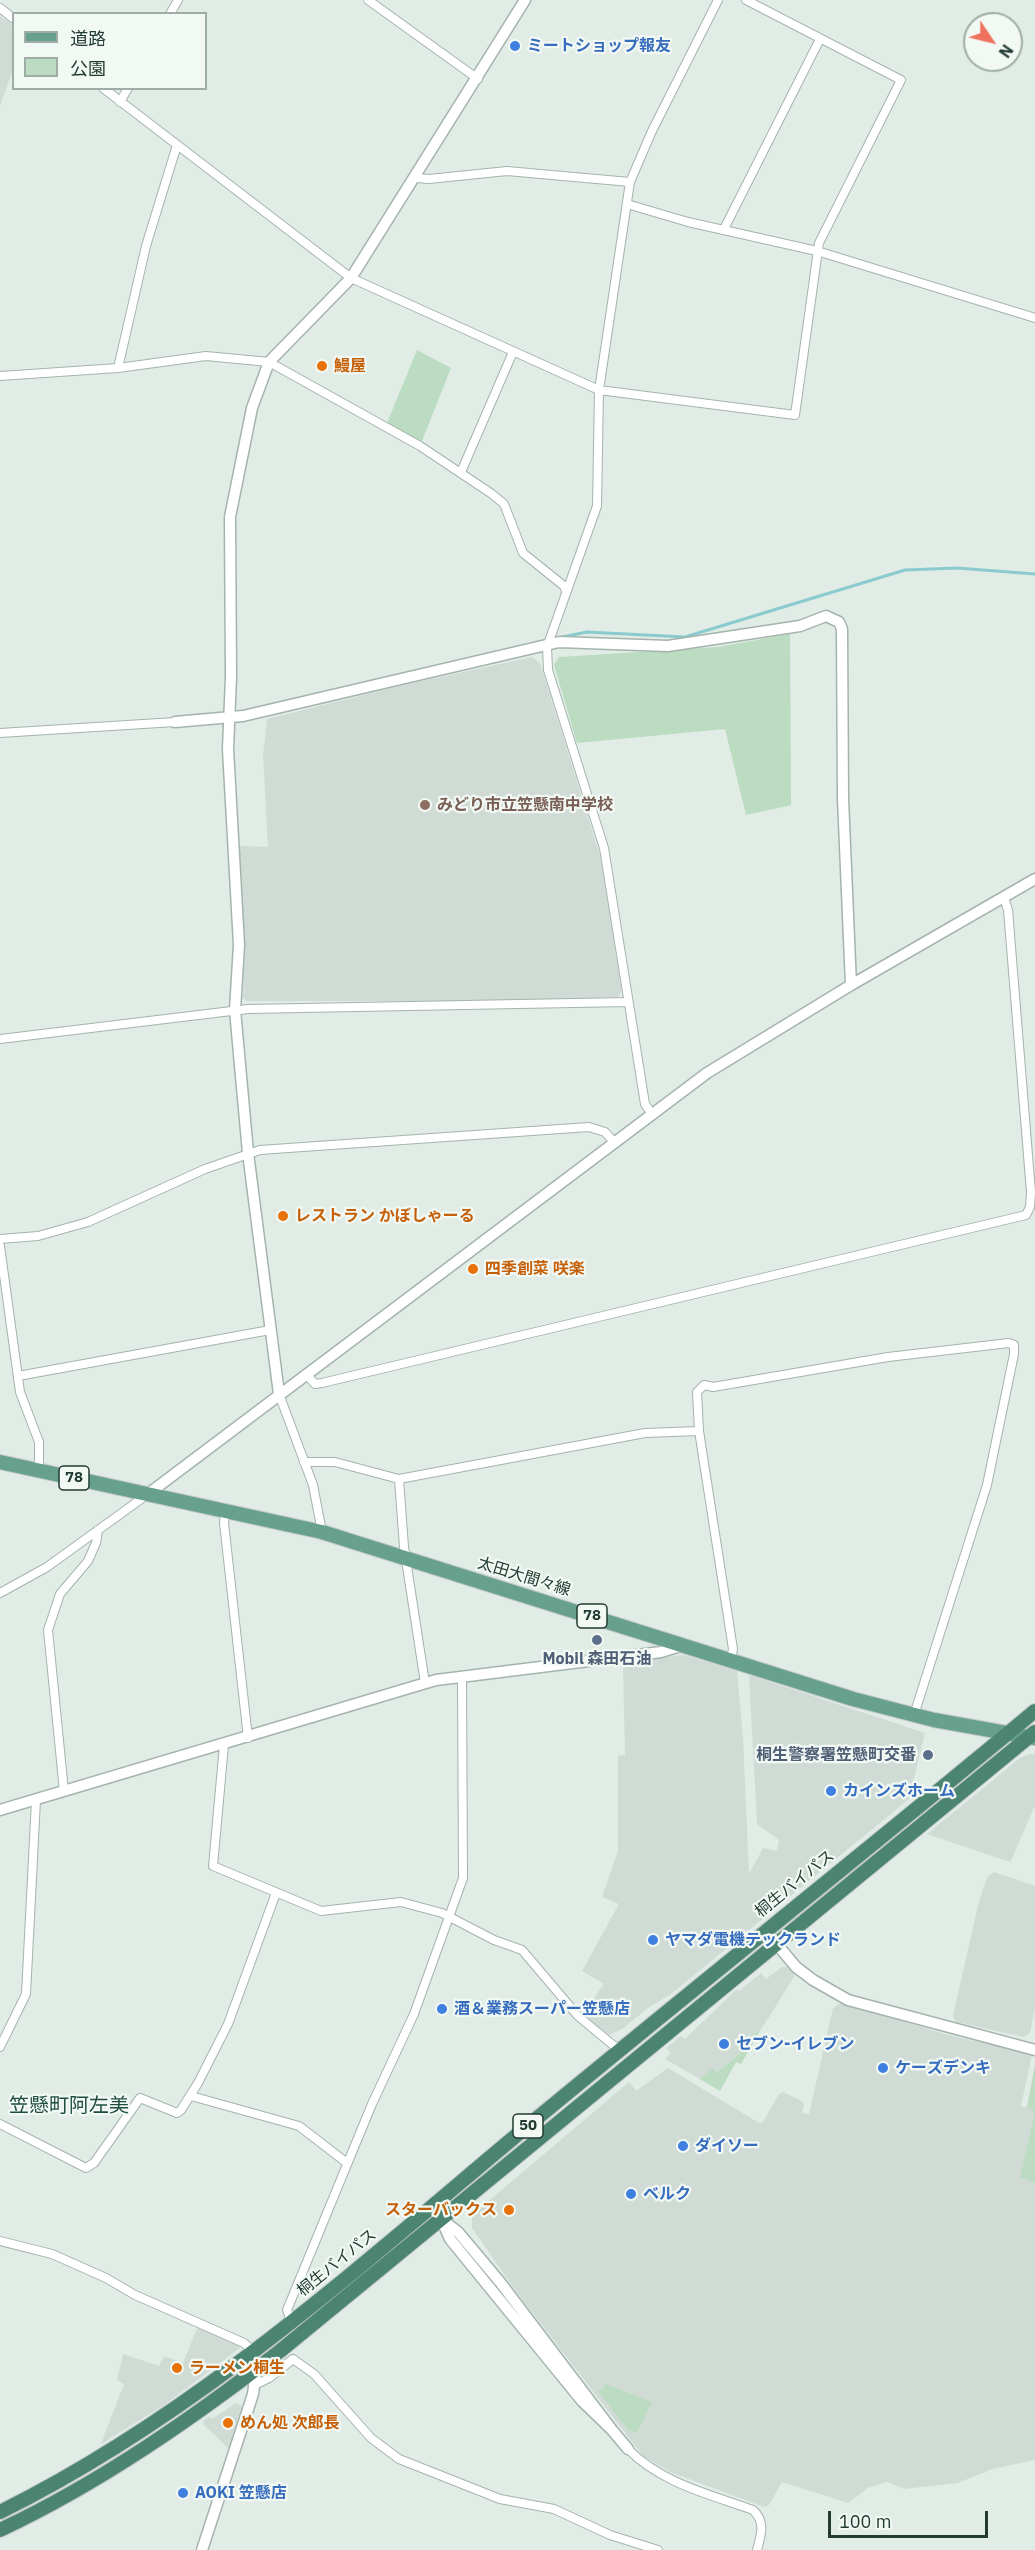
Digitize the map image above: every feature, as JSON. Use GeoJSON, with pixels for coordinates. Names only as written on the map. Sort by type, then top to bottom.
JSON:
{"type":"FeatureCollection","features":[{"type":"Feature","properties":{"kind":"highway","name":"桐生バイパス"},"geometry":{"type":"LineString","coordinates":[[0,2512],[126,2441],[254,2352],[765,1930],[1035,1711]]}},
{"type":"Feature","properties":{"kind":"highway","name":"桐生バイパス"},"geometry":{"type":"LineString","coordinates":[[0,2530],[25,2518],[147,2446],[258,2368],[1033,1736]]}},
{"type":"Feature","properties":{"kind":"main road","name":"太田大間々線"},"geometry":{"type":"LineString","coordinates":[[0,1462],[322,1532],[853,1699],[914,1715],[1033,1736]]}},
{"type":"Feature","properties":{"kind":"street"},"geometry":{"type":"LineString","coordinates":[[368,0],[478,79]]}},
{"type":"Feature","properties":{"kind":"street"},"geometry":{"type":"LineString","coordinates":[[322,1532],[317,1500],[279,1394],[248,1153],[235,1010],[239,945],[228,749],[230,517],[252,408],[269,362],[351,278],[478,79],[525,0]]}},
{"type":"Feature","properties":{"kind":"street"},"geometry":{"type":"LineString","coordinates":[[651,1113],[645,1104],[604,848],[548,670],[547,647],[597,506],[599,390],[630,182],[652,131],[718,0]]}},
{"type":"Feature","properties":{"kind":"street"},"geometry":{"type":"LineString","coordinates":[[105,90],[351,278],[599,390],[795,415],[817,251],[901,80],[746,0]]}},
{"type":"Feature","properties":{"kind":"street"},"geometry":{"type":"LineString","coordinates":[[0,8],[12,17]]}},
{"type":"Feature","properties":{"kind":"street"},"geometry":{"type":"LineString","coordinates":[[724,229],[820,39]]}},
{"type":"Feature","properties":{"kind":"street"},"geometry":{"type":"LineString","coordinates":[[120,102],[127,90]]}},
{"type":"Feature","properties":{"kind":"street"},"geometry":{"type":"LineString","coordinates":[[118,368],[146,246],[177,145]]}},
{"type":"Feature","properties":{"kind":"street"},"geometry":{"type":"LineString","coordinates":[[416,177],[429,180],[507,171],[630,182]]}},
{"type":"Feature","properties":{"kind":"street"},"geometry":{"type":"LineString","coordinates":[[627,204],[817,251],[1035,318]]}},
{"type":"Feature","properties":{"kind":"street"},"geometry":{"type":"LineString","coordinates":[[460,472],[513,352]]}},
{"type":"Feature","properties":{"kind":"street"},"geometry":{"type":"LineString","coordinates":[[0,376],[118,368],[206,356],[269,362],[393,430],[460,472],[504,504],[523,553],[564,586],[566,591]]}},
{"type":"Feature","properties":{"kind":"street"},"geometry":{"type":"LineString","coordinates":[[0,733],[230,718],[547,647],[560,642],[668,646],[800,626],[826,616],[839,622],[842,638],[843,799],[851,985]]}},
{"type":"Feature","properties":{"kind":"street"},"geometry":{"type":"LineString","coordinates":[[0,1593],[47,1567],[148,1494],[707,1073],[851,985],[1035,879]]}},
{"type":"Feature","properties":{"kind":"street"},"geometry":{"type":"LineString","coordinates":[[306,1374],[315,1384],[322,1383],[1026,1215],[1030,1207],[1031,1192],[1009,921],[1004,897]]}},
{"type":"Feature","properties":{"kind":"street"},"geometry":{"type":"LineString","coordinates":[[0,1039],[235,1010],[628,1002]]}},
{"type":"Feature","properties":{"kind":"street"},"geometry":{"type":"LineString","coordinates":[[0,1239],[38,1236],[88,1222],[248,1153],[589,1127],[605,1132],[614,1142]]}},
{"type":"Feature","properties":{"kind":"street"},"geometry":{"type":"LineString","coordinates":[[0,1246],[20,1392],[39,1443],[39,1471]]}},
{"type":"Feature","properties":{"kind":"street"},"geometry":{"type":"LineString","coordinates":[[18,1376],[270,1330]]}},
{"type":"Feature","properties":{"kind":"street"},"geometry":{"type":"LineString","coordinates":[[731,1659],[734,1649],[699,1431],[696,1396],[704,1385],[712,1387],[888,1357],[1009,1343],[1014,1345],[987,1485],[914,1715]]}},
{"type":"Feature","properties":{"kind":"street"},"geometry":{"type":"LineString","coordinates":[[304,1462],[335,1462],[399,1479],[645,1433],[699,1431]]}},
{"type":"Feature","properties":{"kind":"street"},"geometry":{"type":"LineString","coordinates":[[399,1479],[407,1558],[425,1683]]}},
{"type":"Feature","properties":{"kind":"street"},"geometry":{"type":"LineString","coordinates":[[225,1510],[224,1522],[248,1738]]}},
{"type":"Feature","properties":{"kind":"street"},"geometry":{"type":"LineString","coordinates":[[64,1791],[48,1630],[60,1594],[88,1561],[96,1543],[98,1530]]}},
{"type":"Feature","properties":{"kind":"street"},"geometry":{"type":"LineString","coordinates":[[0,1810],[248,1738],[425,1683],[462,1676],[661,1652],[684,1645]]}},
{"type":"Feature","properties":{"kind":"street"},"geometry":{"type":"LineString","coordinates":[[291,2321],[287,2310],[347,2163],[414,2014],[464,1873],[462,1676]]}},
{"type":"Feature","properties":{"kind":"street"},"geometry":{"type":"LineString","coordinates":[[224,1745],[213,1866],[321,1911],[401,1902],[420,1905],[449,1916],[494,1940],[522,1950],[578,2016],[619,2050]]}},
{"type":"Feature","properties":{"kind":"street"},"geometry":{"type":"LineString","coordinates":[[0,2047],[26,1994],[36,1800]]}},
{"type":"Feature","properties":{"kind":"street"},"geometry":{"type":"LineString","coordinates":[[0,2124],[86,2168],[94,2163],[140,2098],[177,2113],[191,2096],[218,2047],[244,1988],[276,1893]]}},
{"type":"Feature","properties":{"kind":"street"},"geometry":{"type":"LineString","coordinates":[[765,1930],[796,1967],[813,1980],[848,2000],[1035,2050]]}},
{"type":"Feature","properties":{"kind":"street"},"geometry":{"type":"LineString","coordinates":[[191,2096],[299,2126],[347,2163]]}},
{"type":"Feature","properties":{"kind":"street"},"geometry":{"type":"LineString","coordinates":[[431,2207],[441,2219],[458,2232],[500,2282],[612,2430],[646,2467],[669,2480],[753,2510],[758,2514],[762,2527],[757,2550]]}},
{"type":"Feature","properties":{"kind":"street"},"geometry":{"type":"LineString","coordinates":[[0,2241],[44,2252],[69,2262],[135,2295],[244,2343],[254,2352],[258,2368],[255,2385],[202,2550]]}},
{"type":"Feature","properties":{"kind":"street"},"geometry":{"type":"LineString","coordinates":[[255,2385],[269,2378],[293,2359],[297,2360],[314,2373],[371,2438],[399,2459],[500,2499],[554,2509],[610,2535],[658,2550]]}},
{"type":"Feature","properties":{"kind":"shaded area"},"geometry":{"type":"Polygon","coordinates":[[[0,16],[12,25],[12,72],[0,106],[0,16]]]}},
{"type":"Feature","properties":{"kind":"shaded area","name":"みどり市立笠懸南中学校"},"geometry":{"type":"Polygon","coordinates":[[[532,657],[540,663],[601,859],[622,991],[618,997],[495,1001],[247,1001],[243,998],[245,943],[239,846],[268,847],[263,755],[267,719],[404,685],[532,657]]]}},
{"type":"Feature","properties":{"kind":"shaded area"},"geometry":{"type":"Polygon","coordinates":[[[684,1655],[737,1671],[743,1738],[749,1874],[763,1848],[777,1851],[779,1840],[757,1824],[749,1675],[925,1733],[909,1799],[671,1994],[648,2008],[622,2029],[609,2035],[582,2015],[604,1984],[582,1971],[619,1904],[602,1897],[618,1851],[618,1756],[625,1755],[623,1665],[625,1661],[684,1655]]]}},
{"type":"Feature","properties":{"kind":"shaded area"},"geometry":{"type":"Polygon","coordinates":[[[1035,1754],[1035,1805],[1011,1861],[927,1834],[1020,1758],[1035,1754]]]}},
{"type":"Feature","properties":{"kind":"shaded area"},"geometry":{"type":"Polygon","coordinates":[[[994,1872],[1035,1886],[1035,2007],[1030,2033],[1024,2037],[956,2022],[953,2016],[979,1901],[988,1876],[994,1872]]]}},
{"type":"Feature","properties":{"kind":"shaded area"},"geometry":{"type":"Polygon","coordinates":[[[782,1967],[789,1967],[795,1975],[771,2014],[761,2029],[744,2043],[747,2048],[717,2072],[713,2068],[700,2079],[665,2059],[671,2053],[666,2048],[681,2036],[685,2039],[737,1989],[739,1991],[761,1973],[766,1979],[782,1967]]]}},
{"type":"Feature","properties":{"kind":"shaded area"},"geometry":{"type":"Polygon","coordinates":[[[841,2003],[948,2035],[1032,2054],[1021,2106],[1027,2107],[1035,2065],[1035,2460],[992,2469],[958,2483],[904,2489],[887,2482],[868,2488],[848,2503],[782,2482],[769,2505],[764,2507],[670,2472],[643,2456],[521,2298],[472,2228],[472,2215],[629,2082],[636,2091],[668,2068],[759,2123],[763,2122],[779,2094],[783,2092],[800,2100],[804,2104],[802,2113],[809,2114],[833,2008],[841,2003]]]}},
{"type":"Feature","properties":{"kind":"shaded area"},"geometry":{"type":"Polygon","coordinates":[[[198,2326],[238,2344],[240,2348],[164,2405],[101,2444],[124,2384],[117,2380],[123,2354],[159,2366],[164,2356],[183,2363],[198,2326]]]}},
{"type":"Feature","properties":{"kind":"shaded area"},"geometry":{"type":"Polygon","coordinates":[[[236,2403],[242,2406],[229,2449],[204,2425],[203,2421],[210,2416],[212,2419],[236,2403]]]}},
{"type":"Feature","properties":{"kind":"green space"},"geometry":{"type":"Polygon","coordinates":[[[417,350],[451,368],[420,446],[387,423],[417,350]]]}},
{"type":"Feature","properties":{"kind":"green space"},"geometry":{"type":"Polygon","coordinates":[[[790,634],[791,805],[746,815],[725,729],[577,743],[554,665],[559,657],[718,647],[790,634]]]}},
{"type":"Feature","properties":{"kind":"green space"},"geometry":{"type":"Polygon","coordinates":[[[761,2029],[741,2064],[736,2062],[720,2091],[700,2079],[713,2068],[717,2072],[747,2048],[744,2043],[761,2029]]]}},
{"type":"Feature","properties":{"kind":"green space"},"geometry":{"type":"Polygon","coordinates":[[[1035,2065],[1035,2112],[1027,2107],[1035,2065]]]}},
{"type":"Feature","properties":{"kind":"green space"},"geometry":{"type":"Polygon","coordinates":[[[1035,2112],[1035,2183],[1020,2177],[1035,2112]]]}},
{"type":"Feature","properties":{"kind":"green space"},"geometry":{"type":"Polygon","coordinates":[[[606,2384],[652,2402],[637,2433],[628,2430],[599,2392],[606,2384]]]}},
{"type":"Feature","properties":{"kind":"waterway"},"geometry":{"type":"LineString","coordinates":[[562,637],[587,632],[685,637],[905,570],[957,568],[1035,574]]}},
{"type":"Feature","properties":{"kind":"place","name":"ミートショップ報友"},"geometry":{"type":"Point","coordinates":[515,46]}},
{"type":"Feature","properties":{"kind":"place","name":"鰻屋"},"geometry":{"type":"Point","coordinates":[322,366]}},
{"type":"Feature","properties":{"kind":"place","name":"みどり市立笠懸南中学校"},"geometry":{"type":"Point","coordinates":[425,805]}},
{"type":"Feature","properties":{"kind":"place","name":"レストラン かぼしゃーる"},"geometry":{"type":"Point","coordinates":[283,1216]}},
{"type":"Feature","properties":{"kind":"place","name":"四季創菜 咲楽"},"geometry":{"type":"Point","coordinates":[473,1269]}},
{"type":"Feature","properties":{"kind":"place","name":"Mobil 森田石油"},"geometry":{"type":"Point","coordinates":[597,1640]}},
{"type":"Feature","properties":{"kind":"place","name":"桐生警察署笠懸町交番"},"geometry":{"type":"Point","coordinates":[928,1755]}},
{"type":"Feature","properties":{"kind":"place","name":"カインズホーム"},"geometry":{"type":"Point","coordinates":[831,1791]}},
{"type":"Feature","properties":{"kind":"place","name":"ヤマダ電機テックランド"},"geometry":{"type":"Point","coordinates":[653,1940]}},
{"type":"Feature","properties":{"kind":"place","name":"酒＆業務スーパー笠懸店"},"geometry":{"type":"Point","coordinates":[442,2009]}},
{"type":"Feature","properties":{"kind":"place","name":"セブン-イレブン"},"geometry":{"type":"Point","coordinates":[724,2044]}},
{"type":"Feature","properties":{"kind":"place","name":"ケーズデンキ"},"geometry":{"type":"Point","coordinates":[883,2068]}},
{"type":"Feature","properties":{"kind":"place","name":"ダイソー"},"geometry":{"type":"Point","coordinates":[683,2146]}},
{"type":"Feature","properties":{"kind":"place","name":"ベルク"},"geometry":{"type":"Point","coordinates":[631,2194]}},
{"type":"Feature","properties":{"kind":"place","name":"スターバックス"},"geometry":{"type":"Point","coordinates":[509,2210]}},
{"type":"Feature","properties":{"kind":"place","name":"ラーメン桐生"},"geometry":{"type":"Point","coordinates":[177,2368]}},
{"type":"Feature","properties":{"kind":"place","name":"めん処 次郎長"},"geometry":{"type":"Point","coordinates":[228,2423]}},
{"type":"Feature","properties":{"kind":"place","name":"AOKI 笠懸店"},"geometry":{"type":"Point","coordinates":[183,2493]}},
{"type":"Feature","properties":{"kind":"district","name":"笠懸町阿左美"},"geometry":{"type":"Point","coordinates":[69,2106]}}]}
